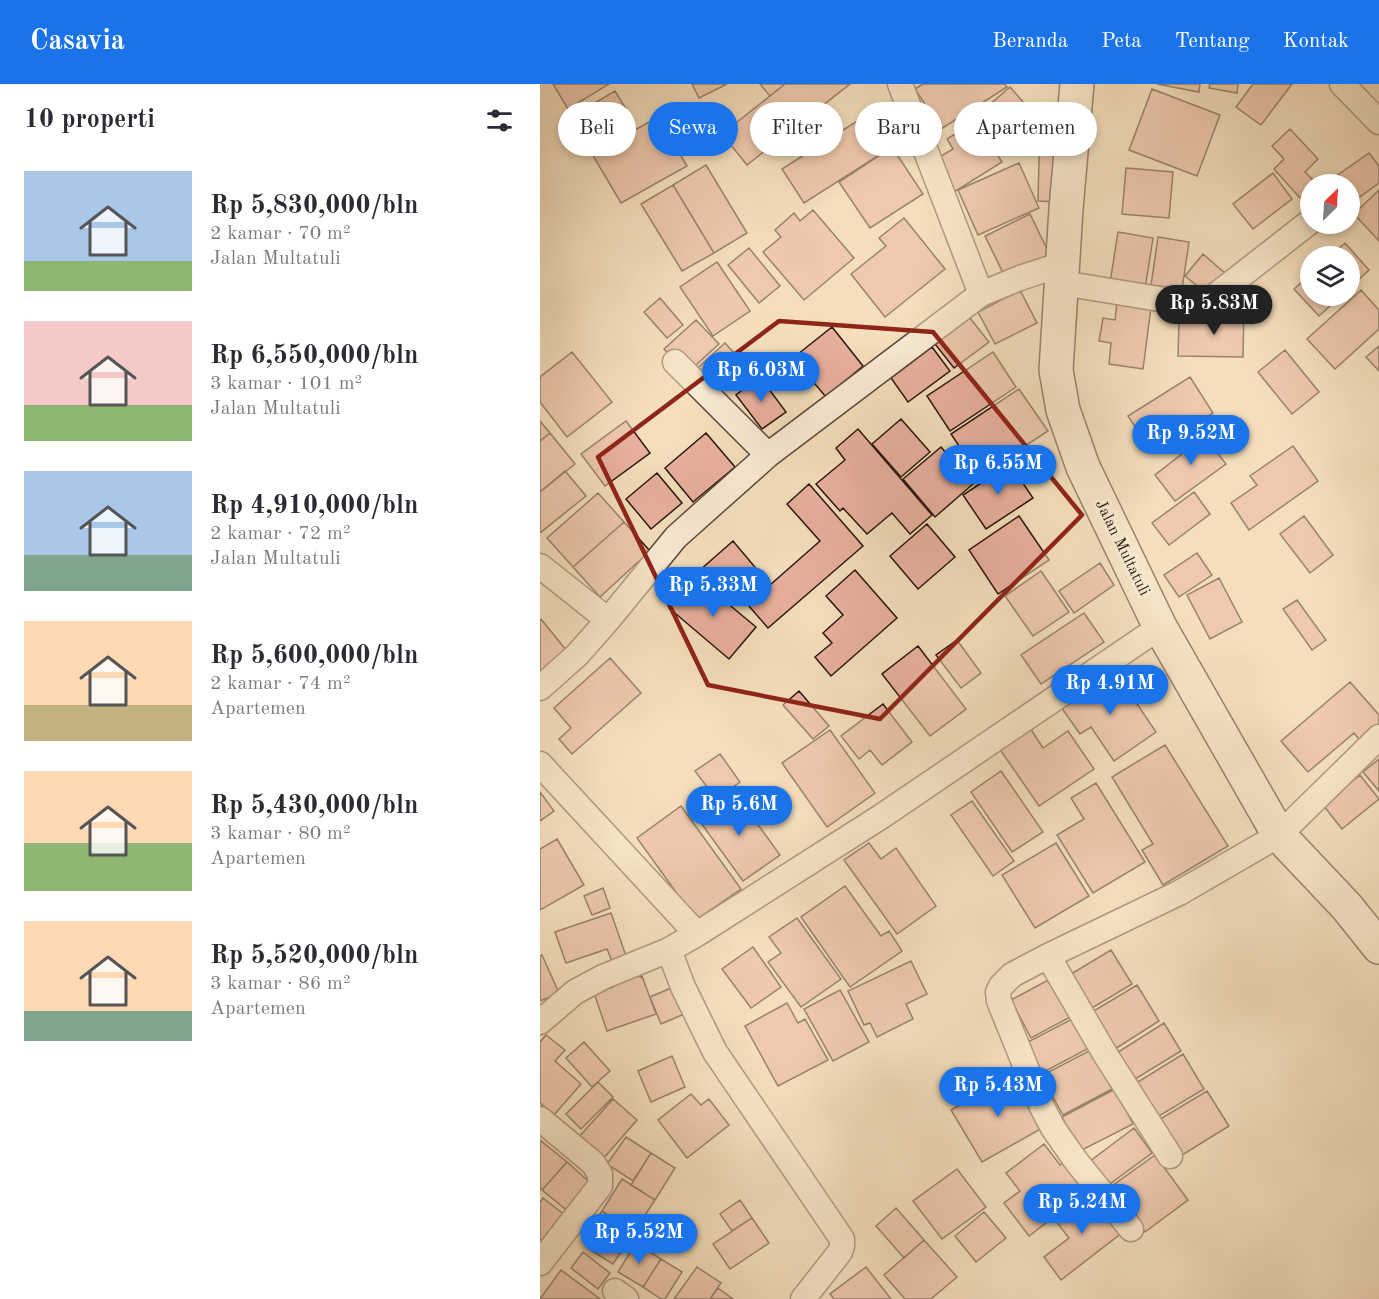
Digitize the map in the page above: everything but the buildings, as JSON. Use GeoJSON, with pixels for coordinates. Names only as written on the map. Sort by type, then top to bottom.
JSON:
{"type":"FeatureCollection","features":[{"type":"Feature","properties":{"kind":"main road","name":"Jalan Multatuli"},"geometry":{"type":"LineString","coordinates":[[1077,84],[1066,209],[1056,370],[1063,410],[1083,466],[1160,627],[1279,835],[1347,907],[1379,947]]}},
{"type":"Feature","properties":{"kind":"street"},"geometry":{"type":"LineString","coordinates":[[900,84],[981,294]]}},
{"type":"Feature","properties":{"kind":"street"},"geometry":{"type":"LineString","coordinates":[[1342,84],[1379,122]]}},
{"type":"Feature","properties":{"kind":"street"},"geometry":{"type":"LineString","coordinates":[[540,688],[577,655],[676,537],[768,455],[981,294],[1020,278],[1063,274],[1178,302],[1200,302],[1211,299],[1300,230]]}},
{"type":"Feature","properties":{"kind":"street"},"geometry":{"type":"LineString","coordinates":[[675,362],[768,455]]}},
{"type":"Feature","properties":{"kind":"street"},"geometry":{"type":"LineString","coordinates":[[540,566],[608,620]]}},
{"type":"Feature","properties":{"kind":"street"},"geometry":{"type":"LineString","coordinates":[[540,1022],[575,992],[603,977],[669,950],[697,934],[882,816],[1160,627]]}},
{"type":"Feature","properties":{"kind":"street"},"geometry":{"type":"LineString","coordinates":[[1131,1229],[1076,1161],[1053,1128],[1042,1107],[999,1000],[1000,986],[1012,975],[1179,893],[1279,835],[1379,737]]}},
{"type":"Feature","properties":{"kind":"street"},"geometry":{"type":"LineString","coordinates":[[540,764],[697,934]]}},
{"type":"Feature","properties":{"kind":"street"},"geometry":{"type":"LineString","coordinates":[[669,950],[683,987],[715,1052],[842,1239],[840,1252],[803,1299]]}},
{"type":"Feature","properties":{"kind":"street"},"geometry":{"type":"LineString","coordinates":[[1048,956],[1105,1054],[1170,1156]]}},
{"type":"Feature","properties":{"kind":"street"},"geometry":{"type":"LineString","coordinates":[[540,1119],[593,1163],[600,1174],[600,1186],[540,1263]]}},
{"type":"Feature","properties":{"kind":"highlighted area"},"geometry":{"type":"Polygon","coordinates":[[[779,321],[933,332],[1082,515],[880,719],[708,685],[598,457],[779,321]]]}}]}
